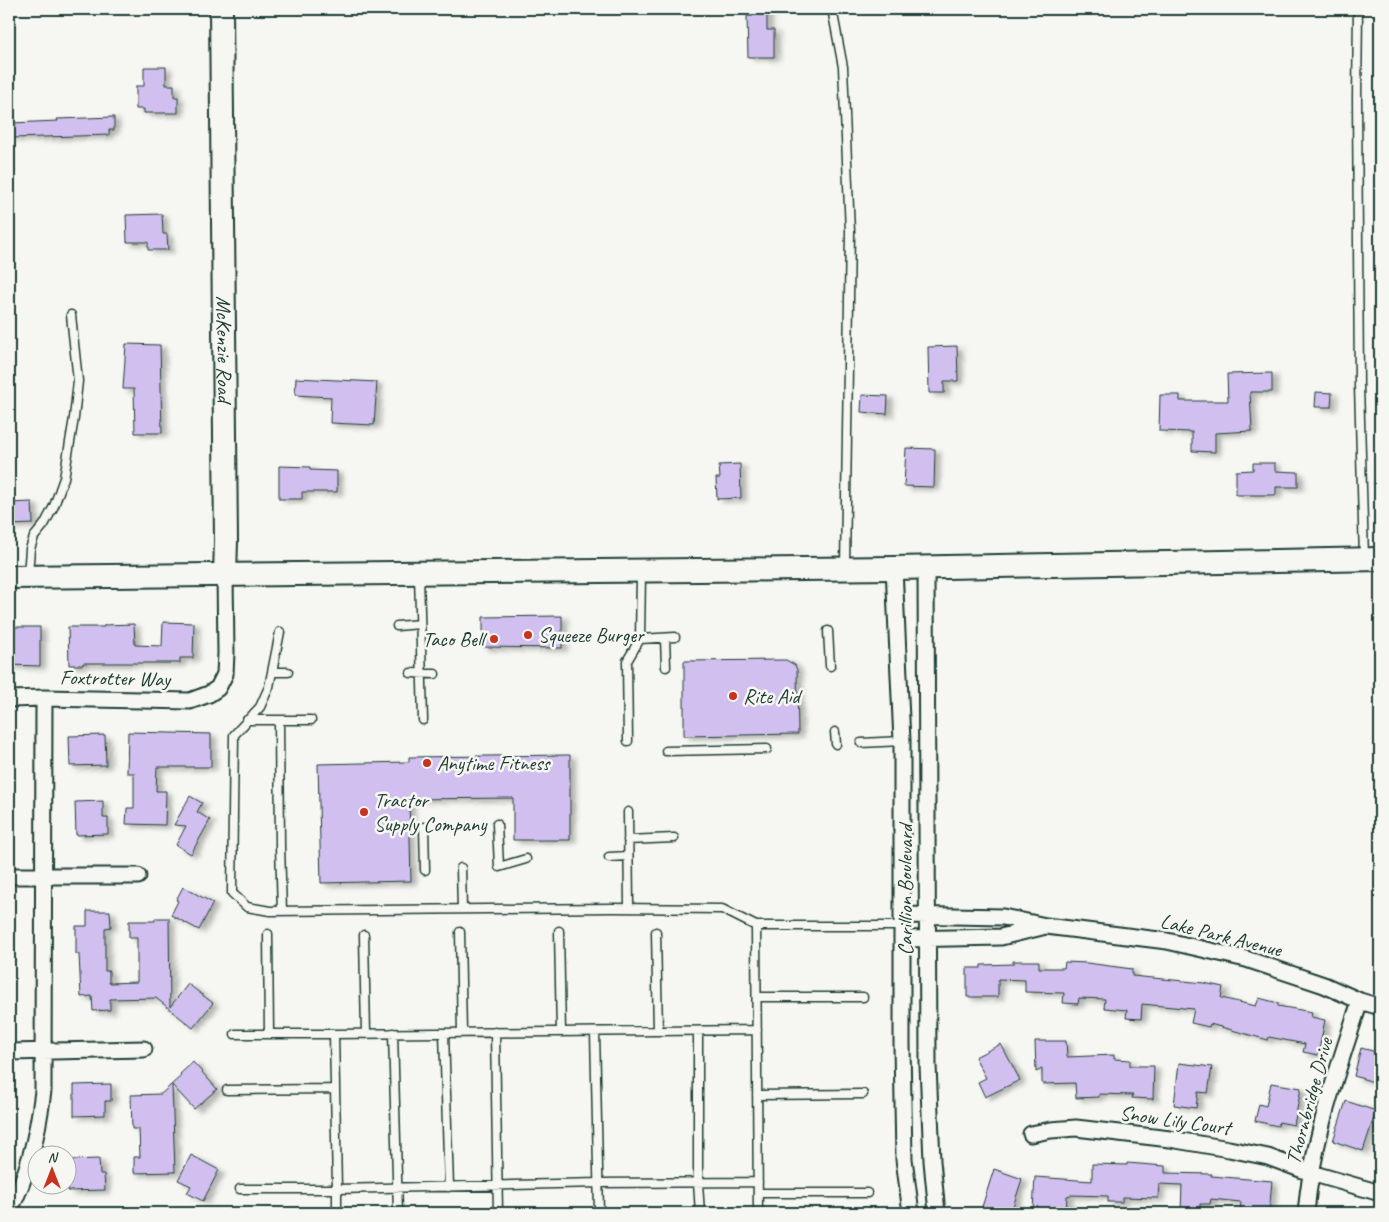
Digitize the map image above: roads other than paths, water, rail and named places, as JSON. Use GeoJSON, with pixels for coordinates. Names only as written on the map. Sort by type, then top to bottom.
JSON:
{"type":"FeatureCollection","features":[{"type":"Feature","properties":{"kind":"main road","name":"McKenzie Road"},"geometry":{"type":"LineString","coordinates":[[221,9],[225,575]]}},
{"type":"Feature","properties":{"kind":"main road"},"geometry":{"type":"LineString","coordinates":[[19,577],[845,569],[1372,559]]}},
{"type":"Feature","properties":{"kind":"street","name":"Carillion Boulevard"},"geometry":{"type":"LineString","coordinates":[[926,567],[928,1065],[932,1161],[937,1213]]}},
{"type":"Feature","properties":{"kind":"street","name":"Carillion Boulevard"},"geometry":{"type":"LineString","coordinates":[[894,568],[902,741],[904,1159],[911,1213]]}},
{"type":"Feature","properties":{"kind":"street","name":"McKenzie Road"},"geometry":{"type":"LineString","coordinates":[[218,688],[225,674],[226,660],[225,575]]}},
{"type":"Feature","properties":{"kind":"street","name":"Foxtrotter Way"},"geometry":{"type":"LineString","coordinates":[[9,699],[190,700],[209,694],[218,688]]}},
{"type":"Feature","properties":{"kind":"street"},"geometry":{"type":"LineString","coordinates":[[9,1211],[21,1185],[35,1142],[43,1091],[44,698]]}},
{"type":"Feature","properties":{"kind":"street"},"geometry":{"type":"LineString","coordinates":[[9,876],[138,876]]}},
{"type":"Feature","properties":{"kind":"street","name":"Lake Park Avenue"},"geometry":{"type":"LineString","coordinates":[[903,926],[926,915],[1004,917],[1046,926],[1133,936],[1206,949],[1246,959],[1315,982],[1360,1001],[1380,1007]]}},
{"type":"Feature","properties":{"kind":"street","name":"Lake Park Avenue"},"geometry":{"type":"LineString","coordinates":[[903,926],[926,938],[1001,937],[1046,926]]}},
{"type":"Feature","properties":{"kind":"street","name":"Thornbridge Drive"},"geometry":{"type":"LineString","coordinates":[[1306,1213],[1311,1173],[1326,1108],[1360,1001]]}},
{"type":"Feature","properties":{"kind":"street"},"geometry":{"type":"LineString","coordinates":[[9,1052],[144,1050]]}},
{"type":"Feature","properties":{"kind":"street","name":"Snow Lily Court"},"geometry":{"type":"LineString","coordinates":[[1031,1134],[1076,1128],[1170,1139],[1268,1157],[1311,1173],[1380,1193]]}},
{"type":"Feature","properties":{"kind":"lane"},"geometry":{"type":"LineString","coordinates":[[1358,9],[1359,386],[1372,559]]}},
{"type":"Feature","properties":{"kind":"lane"},"geometry":{"type":"LineString","coordinates":[[833,14],[843,67],[850,232],[845,569]]}},
{"type":"Feature","properties":{"kind":"lane"},"geometry":{"type":"LineString","coordinates":[[19,577],[34,537],[44,525],[54,506],[64,478],[78,381],[72,315]]}},
{"type":"Feature","properties":{"kind":"lane"},"geometry":{"type":"LineString","coordinates":[[628,741],[627,661],[640,639],[642,570]]}},
{"type":"Feature","properties":{"kind":"lane"},"geometry":{"type":"LineString","coordinates":[[418,573],[423,720]]}},
{"type":"Feature","properties":{"kind":"lane"},"geometry":{"type":"LineString","coordinates":[[397,626],[420,624]]}},
{"type":"Feature","properties":{"kind":"lane"},"geometry":{"type":"LineString","coordinates":[[828,631],[830,666]]}},
{"type":"Feature","properties":{"kind":"lane"},"geometry":{"type":"LineString","coordinates":[[280,632],[269,687],[260,707],[234,735],[232,893],[248,907],[270,911],[722,909],[756,926],[903,926]]}},
{"type":"Feature","properties":{"kind":"lane"},"geometry":{"type":"LineString","coordinates":[[665,638],[666,667]]}},
{"type":"Feature","properties":{"kind":"lane"},"geometry":{"type":"LineString","coordinates":[[640,639],[675,638]]}},
{"type":"Feature","properties":{"kind":"lane"},"geometry":{"type":"LineString","coordinates":[[272,672],[288,672]]}},
{"type":"Feature","properties":{"kind":"lane"},"geometry":{"type":"LineString","coordinates":[[411,673],[435,674]]}},
{"type":"Feature","properties":{"kind":"lane"},"geometry":{"type":"LineString","coordinates":[[617,676],[627,676]]}},
{"type":"Feature","properties":{"kind":"lane"},"geometry":{"type":"LineString","coordinates":[[248,720],[311,720]]}},
{"type":"Feature","properties":{"kind":"lane"},"geometry":{"type":"LineString","coordinates":[[279,720],[282,911]]}},
{"type":"Feature","properties":{"kind":"lane"},"geometry":{"type":"LineString","coordinates":[[618,720],[628,720]]}},
{"type":"Feature","properties":{"kind":"lane"},"geometry":{"type":"LineString","coordinates":[[835,732],[836,744]]}},
{"type":"Feature","properties":{"kind":"lane"},"geometry":{"type":"LineString","coordinates":[[860,742],[902,741]]}},
{"type":"Feature","properties":{"kind":"lane"},"geometry":{"type":"LineString","coordinates":[[666,751],[767,749]]}},
{"type":"Feature","properties":{"kind":"lane"},"geometry":{"type":"LineString","coordinates":[[628,812],[629,908]]}},
{"type":"Feature","properties":{"kind":"lane"},"geometry":{"type":"LineString","coordinates":[[497,824],[499,867],[526,859]]}},
{"type":"Feature","properties":{"kind":"lane"},"geometry":{"type":"LineString","coordinates":[[424,827],[426,870]]}},
{"type":"Feature","properties":{"kind":"lane"},"geometry":{"type":"LineString","coordinates":[[628,840],[674,838]]}},
{"type":"Feature","properties":{"kind":"lane"},"geometry":{"type":"LineString","coordinates":[[609,857],[628,856]]}},
{"type":"Feature","properties":{"kind":"lane"},"geometry":{"type":"LineString","coordinates":[[461,868],[462,909]]}},
{"type":"Feature","properties":{"kind":"lane"},"geometry":{"type":"LineString","coordinates":[[756,926],[758,1213]]}},
{"type":"Feature","properties":{"kind":"lane"},"geometry":{"type":"LineString","coordinates":[[559,931],[561,1032]]}},
{"type":"Feature","properties":{"kind":"lane"},"geometry":{"type":"LineString","coordinates":[[460,932],[462,1033]]}},
{"type":"Feature","properties":{"kind":"lane"},"geometry":{"type":"LineString","coordinates":[[656,932],[658,1031]]}},
{"type":"Feature","properties":{"kind":"lane"},"geometry":{"type":"LineString","coordinates":[[268,934],[269,1034]]}},
{"type":"Feature","properties":{"kind":"lane"},"geometry":{"type":"LineString","coordinates":[[364,934],[366,1034]]}},
{"type":"Feature","properties":{"kind":"lane"},"geometry":{"type":"LineString","coordinates":[[756,997],[863,997]]}},
{"type":"Feature","properties":{"kind":"lane"},"geometry":{"type":"LineString","coordinates":[[235,1034],[757,1030]]}},
{"type":"Feature","properties":{"kind":"lane"},"geometry":{"type":"LineString","coordinates":[[698,1031],[698,1183],[700,1213]]}},
{"type":"Feature","properties":{"kind":"lane"},"geometry":{"type":"LineString","coordinates":[[495,1032],[498,1213]]}},
{"type":"Feature","properties":{"kind":"lane"},"geometry":{"type":"LineString","coordinates":[[595,1032],[600,1213]]}},
{"type":"Feature","properties":{"kind":"lane"},"geometry":{"type":"LineString","coordinates":[[393,1033],[398,1213]]}},
{"type":"Feature","properties":{"kind":"lane"},"geometry":{"type":"LineString","coordinates":[[444,1033],[449,1187]]}},
{"type":"Feature","properties":{"kind":"lane"},"geometry":{"type":"LineString","coordinates":[[334,1034],[338,1213]]}},
{"type":"Feature","properties":{"kind":"lane"},"geometry":{"type":"LineString","coordinates":[[227,1090],[335,1089]]}},
{"type":"Feature","properties":{"kind":"lane"},"geometry":{"type":"LineString","coordinates":[[757,1095],[863,1094]]}},
{"type":"Feature","properties":{"kind":"lane"},"geometry":{"type":"LineString","coordinates":[[240,1189],[758,1182]]}},
{"type":"Feature","properties":{"kind":"lane"},"geometry":{"type":"LineString","coordinates":[[758,1193],[867,1193]]}},
{"type":"Feature","properties":{"kind":"place","name":"Squeeze Burger"},"geometry":{"type":"Point","coordinates":[528,635]}},
{"type":"Feature","properties":{"kind":"place","name":"Taco Bell"},"geometry":{"type":"Point","coordinates":[494,639]}},
{"type":"Feature","properties":{"kind":"place","name":"Rite Aid"},"geometry":{"type":"Point","coordinates":[733,696]}},
{"type":"Feature","properties":{"kind":"place","name":"Anytime Fitness"},"geometry":{"type":"Point","coordinates":[427,763]}},
{"type":"Feature","properties":{"kind":"place","name":"Tractor Supply Company"},"geometry":{"type":"Point","coordinates":[364,812]}}]}
